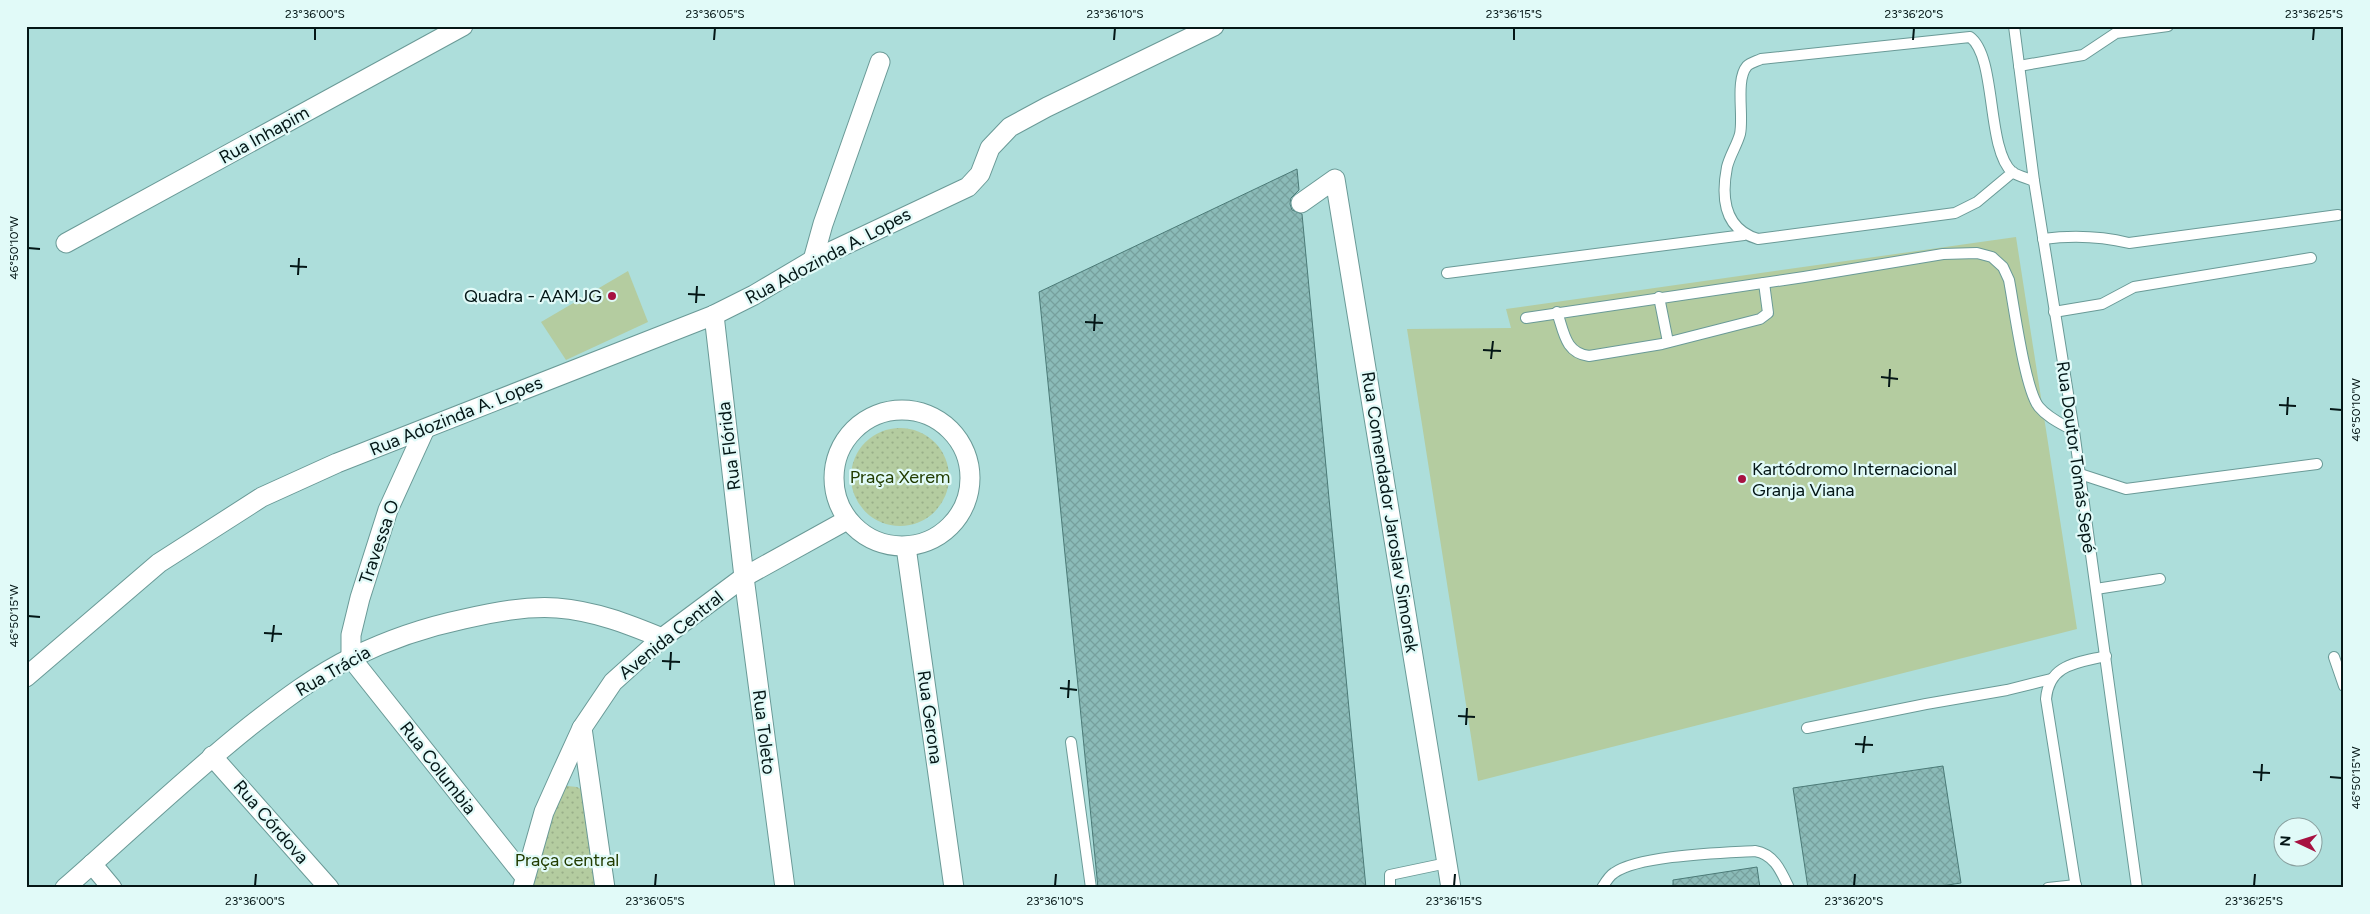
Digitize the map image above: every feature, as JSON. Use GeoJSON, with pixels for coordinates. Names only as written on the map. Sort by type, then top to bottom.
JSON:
{"type":"FeatureCollection","features":[{"type":"Feature","properties":{"kind":"street","name":"Rua Inhapim"},"geometry":{"type":"LineString","coordinates":[[66,243],[463,26]]}},
{"type":"Feature","properties":{"kind":"street","name":"Rua Adozinda A. Lopes"},"geometry":{"type":"LineString","coordinates":[[26,677],[159,563],[262,497],[337,463],[424,431],[508,394],[714,315],[754,295],[813,260],[968,187],[980,174],[990,148],[1010,127],[1047,107],[1214,26]]}},
{"type":"Feature","properties":{"kind":"street"},"geometry":{"type":"LineString","coordinates":[[813,260],[823,224],[880,62]]}},
{"type":"Feature","properties":{"kind":"street","name":"Rua Comendador Jaroslav Simonek"},"geometry":{"type":"LineString","coordinates":[[1300,203],[1335,178],[1451,888]]}},
{"type":"Feature","properties":{"kind":"street","name":"Rua Flórida"},"geometry":{"type":"LineString","coordinates":[[714,315],[744,577]]}},
{"type":"Feature","properties":{"kind":"street"},"geometry":{"type":"LineString","coordinates":[[909,409],[931,415],[949,428],[963,446],[970,468],[969,491],[962,512],[947,530],[928,542],[906,547],[884,544],[864,535],[847,520],[837,500],[833,477],[838,455],[848,435],[865,420],[886,411],[909,409]]}},
{"type":"Feature","properties":{"kind":"street","name":"Travessa O"},"geometry":{"type":"LineString","coordinates":[[351,658],[351,635],[360,598],[388,510],[424,431]]}},
{"type":"Feature","properties":{"kind":"street","name":"Avenida Central"},"geometry":{"type":"LineString","coordinates":[[524,883],[544,812],[582,728],[613,682],[662,638],[744,577],[847,520]]}},
{"type":"Feature","properties":{"kind":"street","name":"Rua Gerona"},"geometry":{"type":"LineString","coordinates":[[906,547],[954,888]]}},
{"type":"Feature","properties":{"kind":"street","name":"Rua Toleto"},"geometry":{"type":"LineString","coordinates":[[744,577],[785,888]]}},
{"type":"Feature","properties":{"kind":"street","name":"Rua Trácia"},"geometry":{"type":"LineString","coordinates":[[65,888],[212,756],[301,688],[351,658],[379,645],[443,624],[501,610],[535,607],[593,614],[617,620],[662,638]]}},
{"type":"Feature","properties":{"kind":"street","name":"Rua Columbia"},"geometry":{"type":"LineString","coordinates":[[351,658],[524,883]]}},
{"type":"Feature","properties":{"kind":"street"},"geometry":{"type":"LineString","coordinates":[[582,728],[605,888]]}},
{"type":"Feature","properties":{"kind":"street","name":"Rua Córdova"},"geometry":{"type":"LineString","coordinates":[[212,756],[329,888]]}},
{"type":"Feature","properties":{"kind":"street"},"geometry":{"type":"LineString","coordinates":[[92,864],[112,888]]}},
{"type":"Feature","properties":{"kind":"lane","name":"Rua Doutor Tomás Sepé"},"geometry":{"type":"LineString","coordinates":[[2014,26],[2034,181],[2074,431],[2137,888]]}},
{"type":"Feature","properties":{"kind":"lane"},"geometry":{"type":"LineString","coordinates":[[2019,66],[2083,55],[2116,33],[2168,26]]}},
{"type":"Feature","properties":{"kind":"lane"},"geometry":{"type":"LineString","coordinates":[[1744,235],[1728,218],[1727,166],[1740,134],[1743,73],[1748,65],[1761,59],[1970,37],[1976,41],[1980,49],[2002,154],[2013,172],[2034,181]]}},
{"type":"Feature","properties":{"kind":"lane"},"geometry":{"type":"LineString","coordinates":[[1447,273],[1744,235],[1758,238],[1955,213],[1977,202],[2013,172]]}},
{"type":"Feature","properties":{"kind":"lane"},"geometry":{"type":"LineString","coordinates":[[2043,239],[2076,236],[2102,237],[2130,242],[2338,215]]}},
{"type":"Feature","properties":{"kind":"lane"},"geometry":{"type":"LineString","coordinates":[[1526,318],[1556,312],[1764,283],[1943,254],[1977,252],[1992,257],[2003,267],[2009,280],[2029,383],[2038,406],[2048,416],[2074,431]]}},
{"type":"Feature","properties":{"kind":"lane"},"geometry":{"type":"LineString","coordinates":[[2054,312],[2102,304],[2134,287],[2311,258]]}},
{"type":"Feature","properties":{"kind":"lane"},"geometry":{"type":"LineString","coordinates":[[1556,312],[1564,338],[1578,355],[1588,356],[1668,342],[1760,319],[1768,313],[1764,283]]}},
{"type":"Feature","properties":{"kind":"lane"},"geometry":{"type":"LineString","coordinates":[[1659,298],[1668,342]]}},
{"type":"Feature","properties":{"kind":"lane"},"geometry":{"type":"LineString","coordinates":[[2080,474],[2126,489],[2317,464]]}},
{"type":"Feature","properties":{"kind":"lane"},"geometry":{"type":"LineString","coordinates":[[2096,589],[2160,579]]}},
{"type":"Feature","properties":{"kind":"lane"},"geometry":{"type":"LineString","coordinates":[[2048,888],[2076,886],[2046,699],[2051,679],[2057,672],[2078,662],[2106,656]]}},
{"type":"Feature","properties":{"kind":"lane"},"geometry":{"type":"LineString","coordinates":[[2334,657],[2344,686]]}},
{"type":"Feature","properties":{"kind":"lane"},"geometry":{"type":"LineString","coordinates":[[1807,728],[2007,690],[2051,679]]}},
{"type":"Feature","properties":{"kind":"lane"},"geometry":{"type":"LineString","coordinates":[[1071,742],[1091,888]]}},
{"type":"Feature","properties":{"kind":"lane"},"geometry":{"type":"LineString","coordinates":[[1602,888],[1612,873],[1625,866],[1676,857],[1754,851],[1766,853],[1780,869],[1789,888]]}},
{"type":"Feature","properties":{"kind":"lane"},"geometry":{"type":"LineString","coordinates":[[1390,888],[1390,874],[1447,863]]}},
{"type":"Feature","properties":{"kind":"green space","name":"Kartódromo Internacional Granja Viana"},"geometry":{"type":"Polygon","coordinates":[[[2016,237],[2077,629],[1478,781],[1407,329],[1511,328],[1506,309],[2016,237]]]}},
{"type":"Feature","properties":{"kind":"green space","name":"Quadra - AAMJG"},"geometry":{"type":"Polygon","coordinates":[[[628,271],[648,322],[566,360],[541,322],[628,271]]]}},
{"type":"Feature","properties":{"kind":"green space","name":"Praça Xerem"},"geometry":{"type":"Polygon","coordinates":[[[900,428],[919,432],[935,442],[945,458],[949,477],[945,496],[935,512],[919,522],[900,526],[881,522],[865,512],[855,496],[851,477],[855,458],[865,442],[881,432],[900,428]]]}},
{"type":"Feature","properties":{"kind":"green space","name":"Praça central"},"geometry":{"type":"Polygon","coordinates":[[[567,786],[577,787],[584,791],[599,888],[531,888],[559,793],[567,786]]]}},
{"type":"Feature","properties":{"kind":"building"},"geometry":{"type":"Polygon","coordinates":[[[1297,169],[1299,190],[1291,198],[1290,204],[1292,210],[1302,214],[1366,888],[1098,888],[1039,292],[1297,169]]]}},
{"type":"Feature","properties":{"kind":"building"},"geometry":{"type":"Polygon","coordinates":[[[1943,766],[1961,883],[1928,888],[1808,888],[1793,788],[1943,766]]]}},
{"type":"Feature","properties":{"kind":"building"},"geometry":{"type":"Polygon","coordinates":[[[1757,867],[1760,888],[1673,888],[1673,880],[1757,867]]]}},
{"type":"Feature","properties":{"kind":"place","name":"Quadra - AAMJG"},"geometry":{"type":"Point","coordinates":[612,296]}},
{"type":"Feature","properties":{"kind":"place","name":"Kartódromo Internacional Granja Viana"},"geometry":{"type":"Point","coordinates":[1742,479]}}]}
